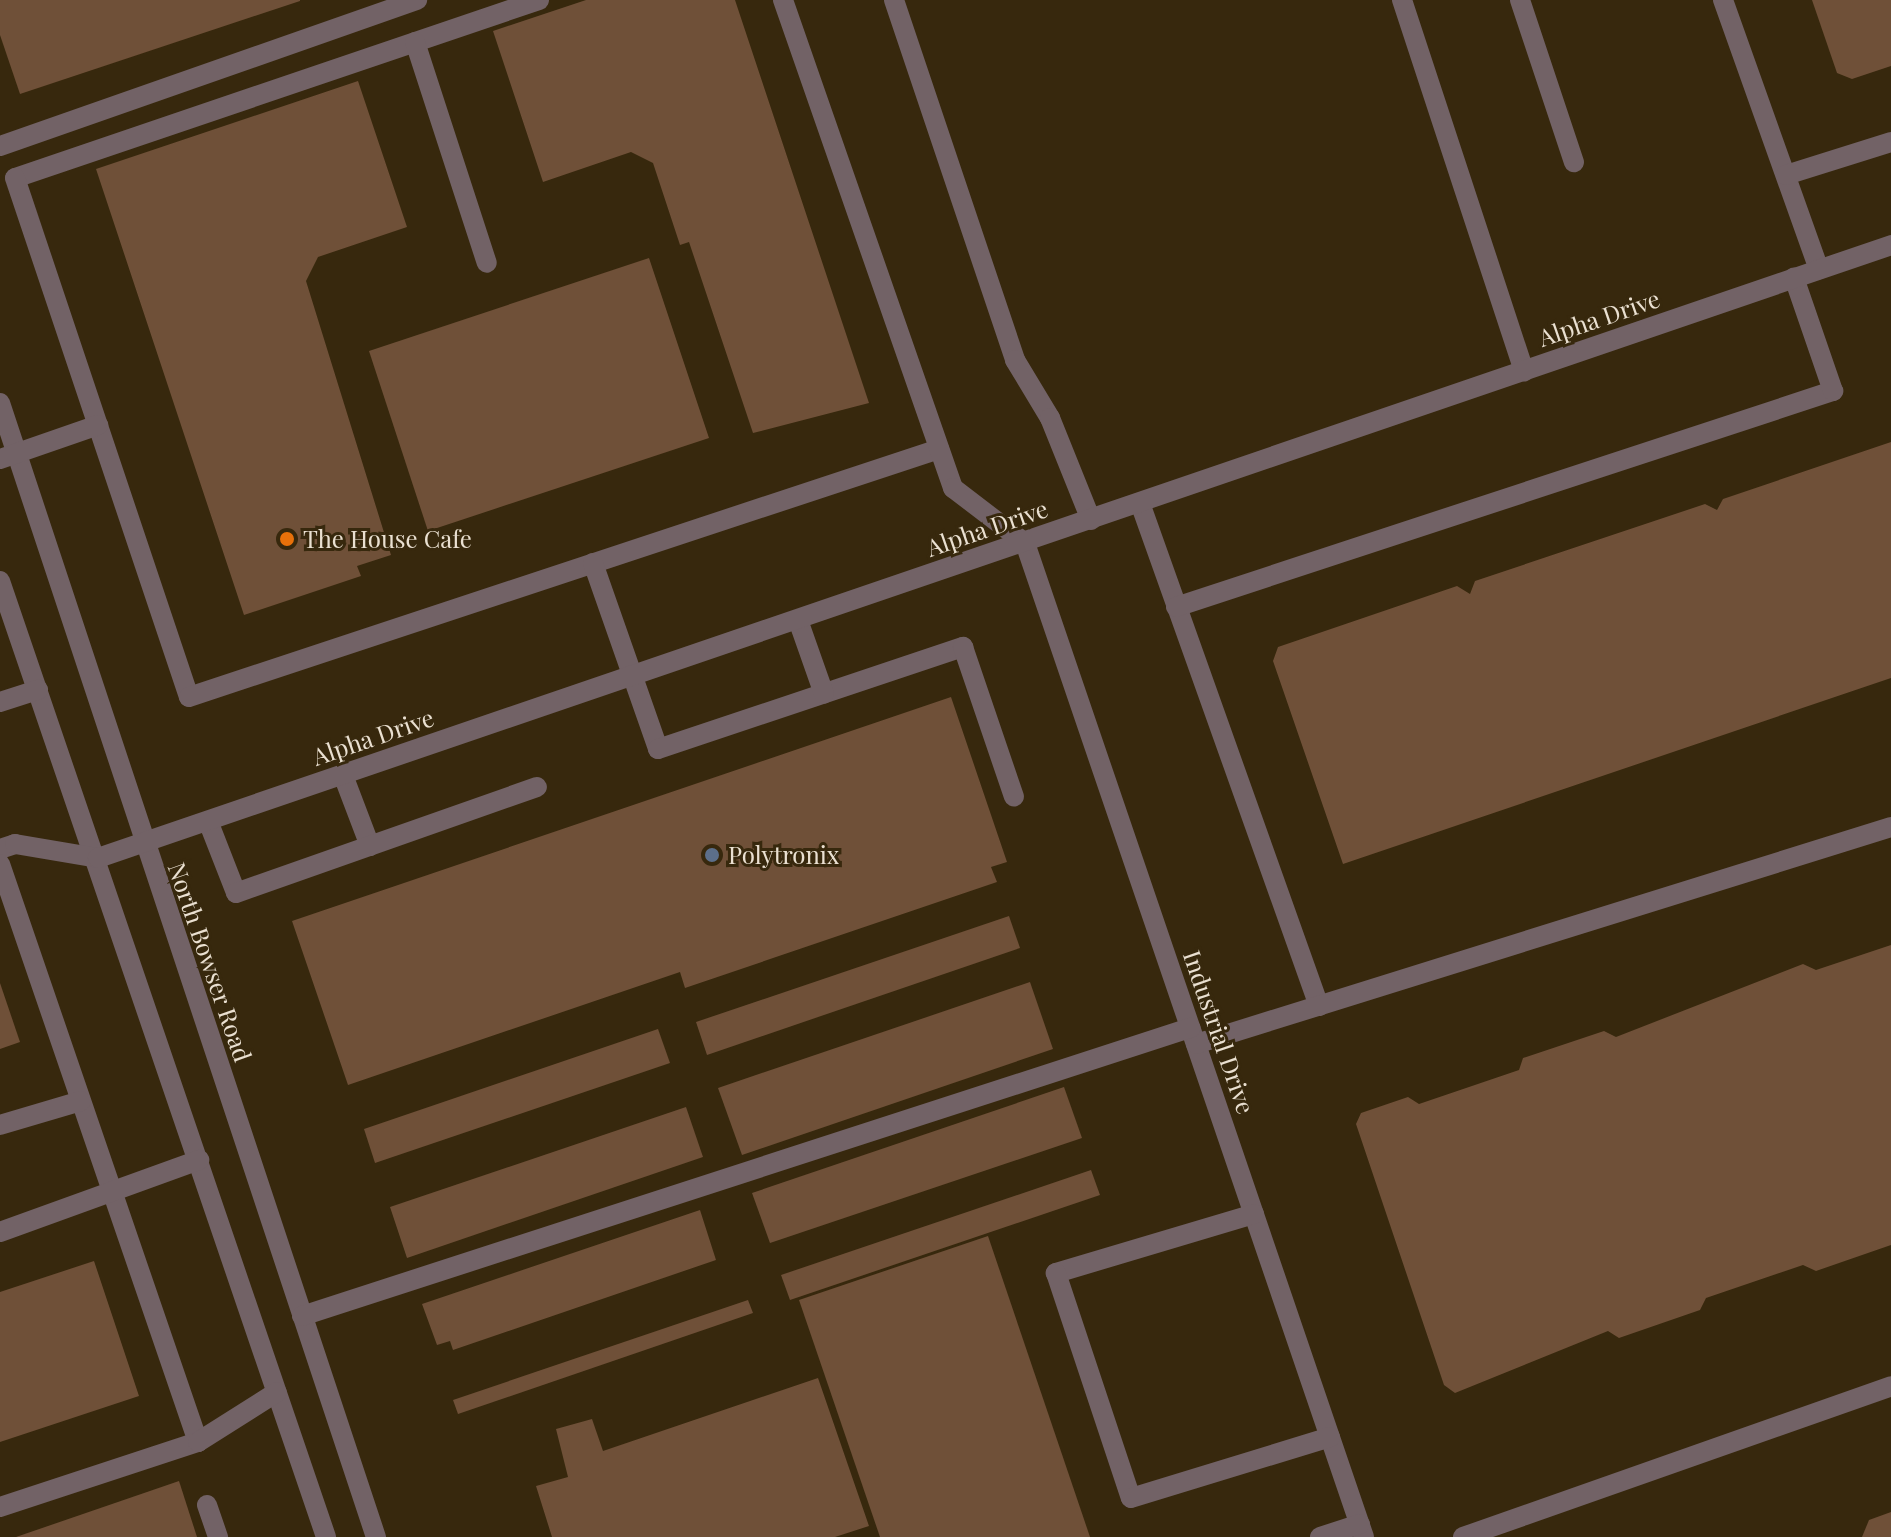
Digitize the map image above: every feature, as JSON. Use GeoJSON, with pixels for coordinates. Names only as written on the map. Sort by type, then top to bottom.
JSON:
{"type":"FeatureCollection","features":[{"type":"Feature","properties":{"kind":"street"},"geometry":{"type":"LineString","coordinates":[[0,146],[417,0]]}},
{"type":"Feature","properties":{"kind":"street"},"geometry":{"type":"LineString","coordinates":[[539,0],[15,178],[189,697],[939,449]]}},
{"type":"Feature","properties":{"kind":"street"},"geometry":{"type":"LineString","coordinates":[[783,0],[953,488],[1025,543]]}},
{"type":"Feature","properties":{"kind":"street"},"geometry":{"type":"LineString","coordinates":[[894,0],[1015,360],[1050,418],[1091,520]]}},
{"type":"Feature","properties":{"kind":"street"},"geometry":{"type":"LineString","coordinates":[[1402,0],[1524,371]]}},
{"type":"Feature","properties":{"kind":"street"},"geometry":{"type":"LineString","coordinates":[[1520,0],[1574,162]]}},
{"type":"Feature","properties":{"kind":"street"},"geometry":{"type":"LineString","coordinates":[[1723,0],[1819,269]]}},
{"type":"Feature","properties":{"kind":"street"},"geometry":{"type":"LineString","coordinates":[[415,42],[487,263]]}},
{"type":"Feature","properties":{"kind":"street"},"geometry":{"type":"LineString","coordinates":[[1786,175],[1891,142]]}},
{"type":"Feature","properties":{"kind":"street","name":"Alpha Drive"},"geometry":{"type":"LineString","coordinates":[[98,858],[1891,245]]}},
{"type":"Feature","properties":{"kind":"street"},"geometry":{"type":"LineString","coordinates":[[1176,607],[1833,391],[1794,278]]}},
{"type":"Feature","properties":{"kind":"street","name":"North Bowser Road"},"geometry":{"type":"LineString","coordinates":[[0,403],[8,456],[143,843],[376,1537]]}},
{"type":"Feature","properties":{"kind":"street"},"geometry":{"type":"LineString","coordinates":[[8,456],[98,425]]}},
{"type":"Feature","properties":{"kind":"street"},"geometry":{"type":"LineString","coordinates":[[1140,503],[1319,1006]]}},
{"type":"Feature","properties":{"kind":"street","name":"Industrial Drive"},"geometry":{"type":"LineString","coordinates":[[1025,543],[1362,1530]]}},
{"type":"Feature","properties":{"kind":"street"},"geometry":{"type":"LineString","coordinates":[[593,563],[658,749],[963,647],[1014,797]]}},
{"type":"Feature","properties":{"kind":"street"},"geometry":{"type":"LineString","coordinates":[[0,581],[98,858],[326,1537]]}},
{"type":"Feature","properties":{"kind":"street"},"geometry":{"type":"LineString","coordinates":[[798,620],[824,694]]}},
{"type":"Feature","properties":{"kind":"street"},"geometry":{"type":"LineString","coordinates":[[0,702],[38,690]]}},
{"type":"Feature","properties":{"kind":"street"},"geometry":{"type":"LineString","coordinates":[[343,775],[370,846]]}},
{"type":"Feature","properties":{"kind":"street"},"geometry":{"type":"LineString","coordinates":[[208,821],[236,893],[537,787]]}},
{"type":"Feature","properties":{"kind":"street"},"geometry":{"type":"LineString","coordinates":[[302,1316],[1193,1036],[1319,1006],[1891,827]]}},
{"type":"Feature","properties":{"kind":"street"},"geometry":{"type":"LineString","coordinates":[[0,849],[15,844],[98,858]]}},
{"type":"Feature","properties":{"kind":"street"},"geometry":{"type":"LineString","coordinates":[[0,864],[198,1442]]}},
{"type":"Feature","properties":{"kind":"street"},"geometry":{"type":"LineString","coordinates":[[0,1125],[81,1101]]}},
{"type":"Feature","properties":{"kind":"street"},"geometry":{"type":"LineString","coordinates":[[0,1232],[113,1195],[199,1160]]}},
{"type":"Feature","properties":{"kind":"street"},"geometry":{"type":"LineString","coordinates":[[1254,1214],[1056,1273],[1131,1498],[1330,1437]]}},
{"type":"Feature","properties":{"kind":"street"},"geometry":{"type":"LineString","coordinates":[[1463,1537],[1891,1386]]}},
{"type":"Feature","properties":{"kind":"street"},"geometry":{"type":"LineString","coordinates":[[0,1507],[198,1442],[277,1392]]}},
{"type":"Feature","properties":{"kind":"street"},"geometry":{"type":"LineString","coordinates":[[207,1505],[218,1537]]}},
{"type":"Feature","properties":{"kind":"street"},"geometry":{"type":"LineString","coordinates":[[1320,1537],[1362,1530]]}},
{"type":"Feature","properties":{"kind":"building"},"geometry":{"type":"Polygon","coordinates":[[[0,0],[300,1],[20,94],[0,35],[0,0]]]}},
{"type":"Feature","properties":{"kind":"building"},"geometry":{"type":"Polygon","coordinates":[[[586,0],[735,0],[869,403],[753,433],[689,242],[680,245],[653,163],[631,152],[543,182],[493,31],[586,0]]]}},
{"type":"Feature","properties":{"kind":"building"},"geometry":{"type":"Polygon","coordinates":[[[1812,0],[1891,0],[1891,66],[1852,79],[1837,73],[1812,0]]]}},
{"type":"Feature","properties":{"kind":"building"},"geometry":{"type":"Polygon","coordinates":[[[358,81],[407,227],[318,257],[306,281],[391,555],[357,566],[361,576],[244,615],[96,169],[358,81]]]}},
{"type":"Feature","properties":{"kind":"building"},"geometry":{"type":"Polygon","coordinates":[[[649,258],[709,438],[428,531],[369,351],[649,258]]]}},
{"type":"Feature","properties":{"kind":"building"},"geometry":{"type":"Polygon","coordinates":[[[1891,442],[1891,678],[1343,864],[1273,661],[1278,647],[1457,586],[1470,594],[1475,581],[1705,504],[1717,510],[1723,499],[1891,442]]]}},
{"type":"Feature","properties":{"kind":"building"},"geometry":{"type":"Polygon","coordinates":[[[951,697],[1007,862],[991,867],[997,882],[685,988],[680,972],[348,1085],[292,921],[951,697]]]}},
{"type":"Feature","properties":{"kind":"building"},"geometry":{"type":"Polygon","coordinates":[[[1009,916],[1020,948],[707,1055],[696,1022],[1009,916]]]}},
{"type":"Feature","properties":{"kind":"building"},"geometry":{"type":"Polygon","coordinates":[[[1891,945],[1891,1245],[1816,1271],[1803,1265],[1706,1298],[1700,1310],[1619,1338],[1608,1331],[1455,1393],[1444,1385],[1356,1124],[1361,1113],[1408,1097],[1419,1104],[1519,1070],[1523,1058],[1604,1031],[1616,1037],[1803,964],[1816,970],[1891,945]]]}},
{"type":"Feature","properties":{"kind":"building"},"geometry":{"type":"Polygon","coordinates":[[[1030,982],[1053,1049],[742,1155],[718,1088],[1030,982]]]}},
{"type":"Feature","properties":{"kind":"building"},"geometry":{"type":"Polygon","coordinates":[[[0,983],[20,1042],[0,1049],[0,983]]]}},
{"type":"Feature","properties":{"kind":"building"},"geometry":{"type":"Polygon","coordinates":[[[658,1029],[670,1063],[375,1163],[364,1129],[658,1029]]]}},
{"type":"Feature","properties":{"kind":"building"},"geometry":{"type":"Polygon","coordinates":[[[1064,1087],[1082,1138],[770,1243],[752,1193],[1064,1087]]]}},
{"type":"Feature","properties":{"kind":"building"},"geometry":{"type":"Polygon","coordinates":[[[686,1107],[703,1157],[407,1258],[390,1207],[686,1107]]]}},
{"type":"Feature","properties":{"kind":"building"},"geometry":{"type":"Polygon","coordinates":[[[1091,1170],[1100,1195],[790,1300],[781,1275],[1091,1170]]]}},
{"type":"Feature","properties":{"kind":"building"},"geometry":{"type":"Polygon","coordinates":[[[700,1210],[716,1260],[453,1350],[450,1341],[437,1345],[422,1304],[700,1210]]]}},
{"type":"Feature","properties":{"kind":"building"},"geometry":{"type":"Polygon","coordinates":[[[988,1236],[1090,1537],[880,1537],[799,1300],[988,1236]]]}},
{"type":"Feature","properties":{"kind":"building"},"geometry":{"type":"Polygon","coordinates":[[[94,1261],[139,1396],[0,1442],[0,1292],[94,1261]]]}},
{"type":"Feature","properties":{"kind":"building"},"geometry":{"type":"Polygon","coordinates":[[[748,1300],[753,1313],[458,1414],[453,1400],[748,1300]]]}},
{"type":"Feature","properties":{"kind":"building"},"geometry":{"type":"Polygon","coordinates":[[[818,1378],[869,1526],[835,1537],[552,1537],[536,1486],[568,1477],[556,1429],[592,1419],[603,1451],[818,1378]]]}},
{"type":"Feature","properties":{"kind":"building"},"geometry":{"type":"Polygon","coordinates":[[[179,1481],[197,1537],[16,1537],[179,1481]]]}},
{"type":"Feature","properties":{"kind":"building"},"geometry":{"type":"Polygon","coordinates":[[[1891,1512],[1891,1537],[1862,1537],[1869,1520],[1891,1512]]]}},
{"type":"Feature","properties":{"kind":"place","name":"The House Cafe"},"geometry":{"type":"Point","coordinates":[287,539]}},
{"type":"Feature","properties":{"kind":"place","name":"Polytronix"},"geometry":{"type":"Point","coordinates":[712,855]}}]}
